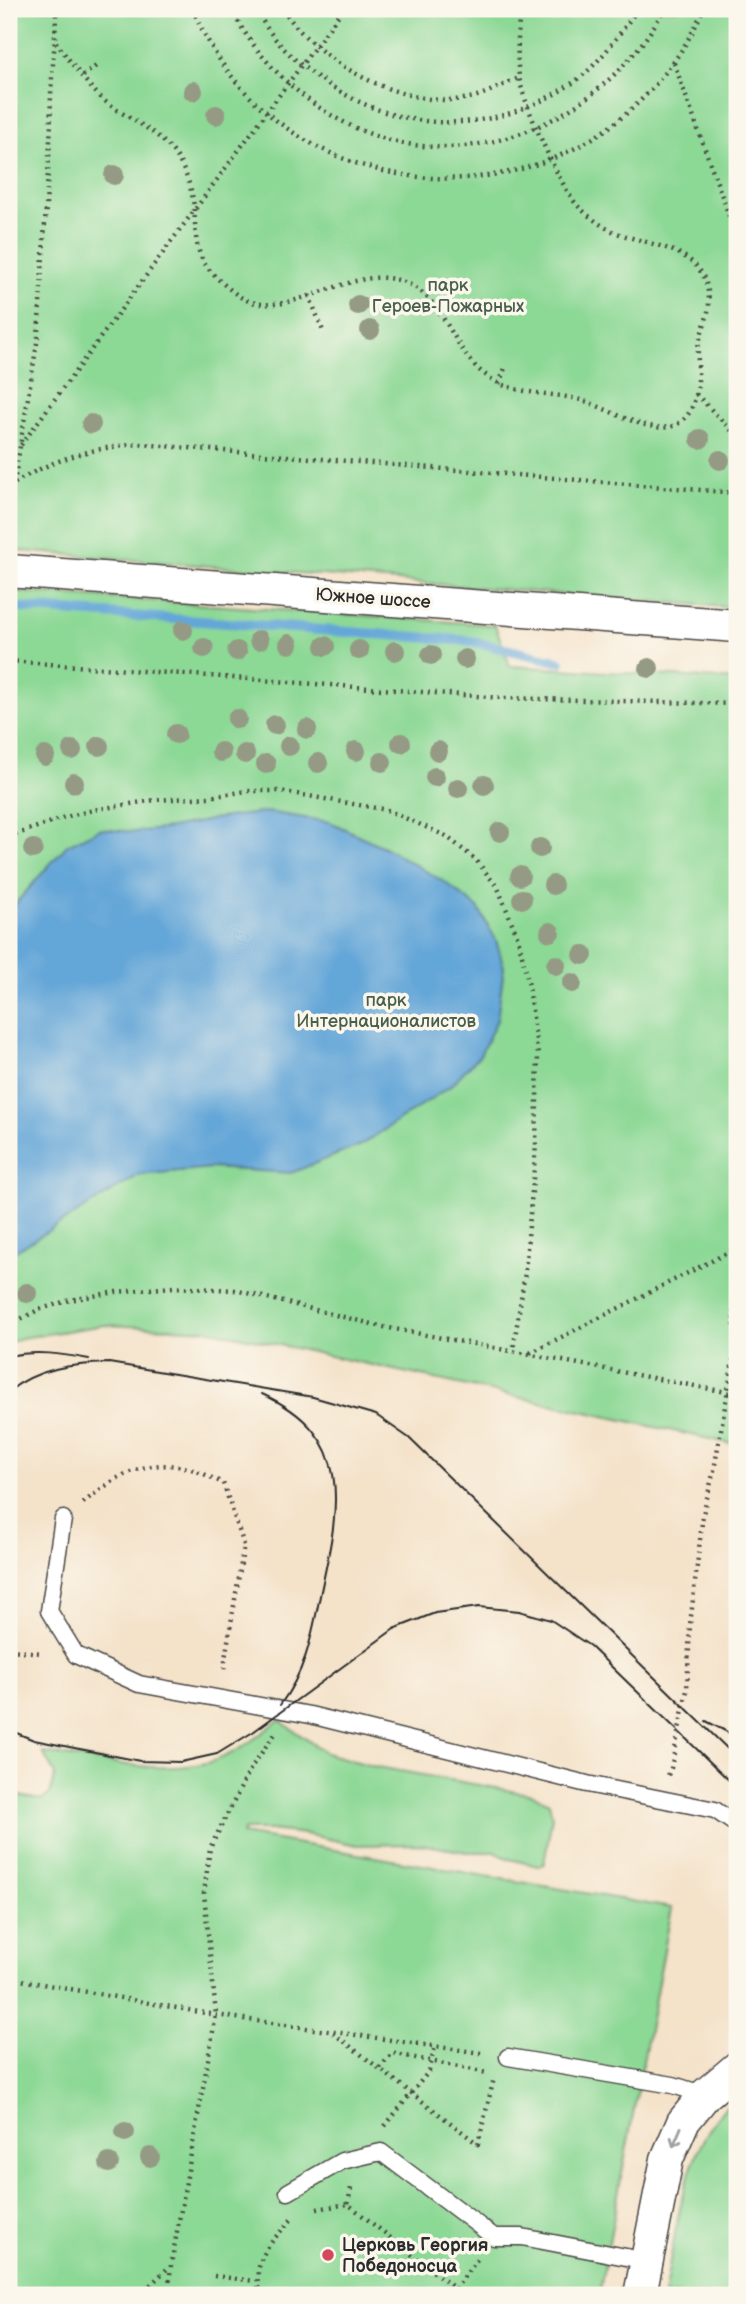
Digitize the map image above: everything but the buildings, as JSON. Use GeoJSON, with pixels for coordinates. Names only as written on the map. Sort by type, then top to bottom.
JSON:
{"type":"FeatureCollection","features":[{"type":"Feature","properties":{"kind":"street","name":"Южное шоссе"},"geometry":{"type":"LineString","coordinates":[[9,571],[737,626]]}},
{"type":"Feature","properties":{"kind":"street"},"geometry":{"type":"LineString","coordinates":[[640,2295],[667,2159],[683,2122],[705,2095],[737,2068]]}},
{"type":"Feature","properties":{"kind":"lane"},"geometry":{"type":"LineString","coordinates":[[64,1519],[49,1611],[76,1656],[139,1684],[296,1712],[587,1784],[715,1810],[737,1825]]}},
{"type":"Feature","properties":{"kind":"lane"},"geometry":{"type":"LineString","coordinates":[[508,2057],[673,2085],[705,2095]]}},
{"type":"Feature","properties":{"kind":"lane"},"geometry":{"type":"LineString","coordinates":[[288,2192],[342,2161],[382,2152],[494,2237],[522,2238],[647,2261]]}},
{"type":"Feature","properties":{"kind":"path"},"geometry":{"type":"LineString","coordinates":[[11,485],[21,445],[38,337],[56,9]]}},
{"type":"Feature","properties":{"kind":"path"},"geometry":{"type":"LineString","coordinates":[[193,9],[201,29],[230,74],[266,112],[307,142],[353,163],[402,176],[453,180],[503,174],[552,160],[598,136],[640,103],[674,63],[697,25],[703,9]]}},
{"type":"Feature","properties":{"kind":"path"},"geometry":{"type":"LineString","coordinates":[[231,9],[254,46],[287,84],[319,107],[357,128],[411,145],[439,147],[476,145],[508,138],[568,111],[608,82],[642,44],[664,9]]}},
{"type":"Feature","properties":{"kind":"path"},"geometry":{"type":"LineString","coordinates":[[256,9],[281,47],[333,88],[362,104],[427,123],[465,122],[499,116],[559,91],[584,74],[638,9]]}},
{"type":"Feature","properties":{"kind":"path"},"geometry":{"type":"LineString","coordinates":[[282,9],[302,33],[352,71],[379,85],[420,98],[470,98],[519,78]]}},
{"type":"Feature","properties":{"kind":"path"},"geometry":{"type":"LineString","coordinates":[[21,445],[343,9]]}},
{"type":"Feature","properties":{"kind":"path"},"geometry":{"type":"LineString","coordinates":[[56,42],[83,76],[114,108],[134,118],[161,138],[178,159],[193,195],[193,212],[202,259],[213,274],[241,297],[254,303],[269,304],[377,276],[413,285],[431,300],[472,365],[499,384],[520,391],[580,400],[635,422],[662,429],[682,420],[692,407],[696,394],[700,336],[707,318],[709,302],[700,274],[686,257],[598,223],[574,202],[562,184],[536,126],[519,78],[519,9]]}},
{"type":"Feature","properties":{"kind":"path"},"geometry":{"type":"LineString","coordinates":[[674,63],[737,238]]}},
{"type":"Feature","properties":{"kind":"path"},"geometry":{"type":"LineString","coordinates":[[83,76],[96,66]]}},
{"type":"Feature","properties":{"kind":"path"},"geometry":{"type":"LineString","coordinates":[[309,295],[323,331]]}},
{"type":"Feature","properties":{"kind":"path"},"geometry":{"type":"LineString","coordinates":[[499,384],[505,368]]}},
{"type":"Feature","properties":{"kind":"path"},"geometry":{"type":"LineString","coordinates":[[696,394],[737,436]]}},
{"type":"Feature","properties":{"kind":"path"},"geometry":{"type":"LineString","coordinates":[[11,485],[30,473],[81,453],[140,444],[737,493]]}},
{"type":"Feature","properties":{"kind":"path"},"geometry":{"type":"LineString","coordinates":[[9,661],[502,698],[737,704]]}},
{"type":"Feature","properties":{"kind":"path"},"geometry":{"type":"LineString","coordinates":[[9,837],[93,810],[155,800],[280,790],[387,810],[446,836],[476,860],[498,888],[518,938],[528,981],[538,1054],[536,1145],[525,1272],[513,1351]]}},
{"type":"Feature","properties":{"kind":"path"},"geometry":{"type":"LineString","coordinates":[[656,1798],[671,1768],[687,1689],[690,1625],[703,1514],[714,1471],[736,1343],[733,1309],[737,1240]]}},
{"type":"Feature","properties":{"kind":"path"},"geometry":{"type":"LineString","coordinates":[[530,1353],[737,1248]]}},
{"type":"Feature","properties":{"kind":"path"},"geometry":{"type":"LineString","coordinates":[[9,1325],[38,1310],[70,1300],[116,1292],[173,1287],[235,1290],[384,1327],[737,1394]]}},
{"type":"Feature","properties":{"kind":"path"},"geometry":{"type":"LineString","coordinates":[[64,1519],[110,1481],[143,1466],[184,1466],[223,1483],[244,1545],[225,1659],[225,1699]]}},
{"type":"Feature","properties":{"kind":"path"},"geometry":{"type":"LineString","coordinates":[[169,2295],[171,2265],[216,2015],[204,1893],[210,1848],[252,1766],[280,1726],[296,1712]]}},
{"type":"Feature","properties":{"kind":"path"},"geometry":{"type":"LineString","coordinates":[[9,1978],[216,2015],[508,2057]]}},
{"type":"Feature","properties":{"kind":"path"},"geometry":{"type":"LineString","coordinates":[[332,2032],[478,2144],[495,2074],[392,2053],[380,2068]]}},
{"type":"Feature","properties":{"kind":"path"},"geometry":{"type":"LineString","coordinates":[[382,2152],[377,2135],[429,2071],[435,2046]]}},
{"type":"Feature","properties":{"kind":"path"},"geometry":{"type":"LineString","coordinates":[[312,2209],[348,2204],[455,2292],[494,2237]]}},
{"type":"Feature","properties":{"kind":"path"},"geometry":{"type":"LineString","coordinates":[[260,2295],[256,2281],[267,2245],[301,2211]]}},
{"type":"Feature","properties":{"kind":"path"},"geometry":{"type":"LineString","coordinates":[[140,2295],[171,2265]]}},
{"type":"Feature","properties":{"kind":"path"},"geometry":{"type":"LineString","coordinates":[[214,2276],[256,2281]]}},
{"type":"Feature","properties":{"kind":"green space","name":"парк Героев-Пожарных"},"geometry":{"type":"Polygon","coordinates":[[[9,9],[737,9],[737,608],[9,550],[9,9]]]}},
{"type":"Feature","properties":{"kind":"green space","name":"парк Интернационалистов"},"geometry":{"type":"Polygon","coordinates":[[[9,591],[495,625],[510,666],[737,680],[737,1445],[211,1330],[105,1325],[21,1338],[9,1343],[9,591]]]}},
{"type":"Feature","properties":{"kind":"green space"},"geometry":{"type":"Polygon","coordinates":[[[279,1720],[326,1753],[372,1766],[534,1795],[549,1803],[552,1816],[544,1864],[538,1866],[509,1859],[495,1852],[467,1852],[420,1844],[357,1845],[270,1830],[244,1830],[242,1834],[672,1908],[599,2295],[9,2295],[9,1794],[42,1800],[50,1794],[55,1774],[43,1753],[149,1767],[191,1766],[229,1755],[279,1720]]]}},
{"type":"Feature","properties":{"kind":"green space"},"geometry":{"type":"Polygon","coordinates":[[[737,2095],[737,2295],[664,2295],[679,2214],[693,2162],[719,2115],[737,2095]]]}},
{"type":"Feature","properties":{"kind":"water"},"geometry":{"type":"Polygon","coordinates":[[[267,812],[330,822],[386,848],[446,883],[478,908],[496,940],[504,967],[497,1020],[480,1055],[449,1087],[361,1145],[291,1173],[211,1168],[139,1175],[9,1255],[9,911],[67,845],[100,829],[135,832],[267,812]]]}},
{"type":"Feature","properties":{"kind":"waterway"},"geometry":{"type":"LineString","coordinates":[[9,607],[471,641],[560,662]]}},
{"type":"Feature","properties":{"kind":"tram line"},"geometry":{"type":"LineString","coordinates":[[9,1356],[39,1353],[89,1359]]}},
{"type":"Feature","properties":{"kind":"tram line"},"geometry":{"type":"LineString","coordinates":[[9,1391],[44,1372],[109,1363],[313,1397],[376,1415],[409,1438],[737,1758]]}},
{"type":"Feature","properties":{"kind":"tram line"},"geometry":{"type":"LineString","coordinates":[[262,1394],[292,1411],[313,1431],[327,1453],[334,1477],[333,1531],[311,1636],[297,1678],[280,1705]]}},
{"type":"Feature","properties":{"kind":"tram line"},"geometry":{"type":"LineString","coordinates":[[9,1730],[34,1740],[140,1761],[181,1762],[217,1754],[253,1732],[394,1629],[435,1613],[479,1607],[519,1611],[551,1620],[590,1646],[737,1788]]}},
{"type":"Feature","properties":{"kind":"tram line"},"geometry":{"type":"LineString","coordinates":[[706,1721],[737,1737]]}},
{"type":"Feature","properties":{"kind":"place","name":"Церковь Георгия Победоносца"},"geometry":{"type":"Point","coordinates":[328,2255]}}]}
